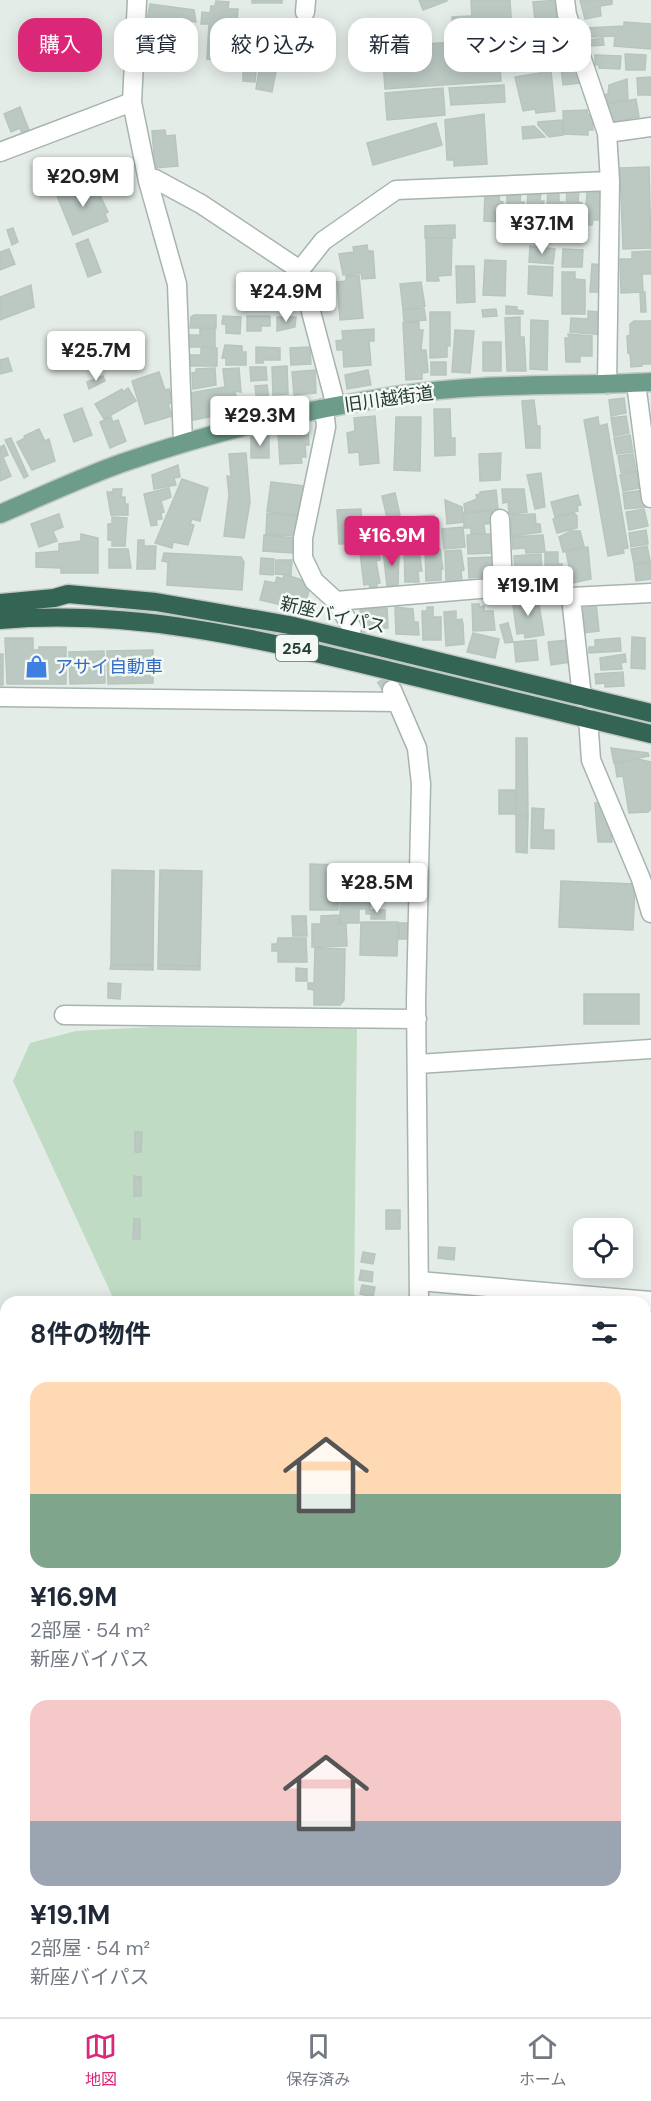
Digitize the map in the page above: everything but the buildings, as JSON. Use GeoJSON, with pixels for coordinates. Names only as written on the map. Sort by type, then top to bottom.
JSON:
{"type":"FeatureCollection","features":[{"type":"Feature","properties":{"kind":"highway","name":"254"},"geometry":{"type":"LineString","coordinates":[[0,591],[53,590],[68,594]]}},
{"type":"Feature","properties":{"kind":"highway","name":"新座バイパス"},"geometry":{"type":"LineString","coordinates":[[0,603],[54,598],[68,594],[156,602],[289,625],[651,713]]}},
{"type":"Feature","properties":{"kind":"highway","name":"254"},"geometry":{"type":"LineString","coordinates":[[0,620],[87,617],[143,621],[202,629],[289,645],[651,734]]}},
{"type":"Feature","properties":{"kind":"main road","name":"旧川越街道"},"geometry":{"type":"LineString","coordinates":[[0,514],[120,464],[183,443],[330,407],[402,394],[495,387],[643,383]]}},
{"type":"Feature","properties":{"kind":"street"},"geometry":{"type":"LineString","coordinates":[[137,0],[132,102],[148,181],[177,284],[183,443]]}},
{"type":"Feature","properties":{"kind":"street"},"geometry":{"type":"LineString","coordinates":[[565,0],[567,15],[608,133],[610,181],[607,384]]}},
{"type":"Feature","properties":{"kind":"street"},"geometry":{"type":"LineString","coordinates":[[0,152],[132,102]]}},
{"type":"Feature","properties":{"kind":"street"},"geometry":{"type":"LineString","coordinates":[[608,133],[651,127]]}},
{"type":"Feature","properties":{"kind":"street"},"geometry":{"type":"LineString","coordinates":[[148,181],[155,179],[201,204],[300,270],[330,407],[303,538],[303,558],[314,581],[336,601],[352,628]]}},
{"type":"Feature","properties":{"kind":"street"},"geometry":{"type":"LineString","coordinates":[[300,270],[322,241],[396,189],[610,181]]}},
{"type":"Feature","properties":{"kind":"street"},"geometry":{"type":"LineString","coordinates":[[643,383],[651,498]]}},
{"type":"Feature","properties":{"kind":"street"},"geometry":{"type":"LineString","coordinates":[[500,519],[503,587]]}},
{"type":"Feature","properties":{"kind":"street"},"geometry":{"type":"LineString","coordinates":[[336,601],[526,585]]}},
{"type":"Feature","properties":{"kind":"street"},"geometry":{"type":"LineString","coordinates":[[582,697],[571,597],[651,593]]}},
{"type":"Feature","properties":{"kind":"street"},"geometry":{"type":"LineString","coordinates":[[0,697],[394,696],[417,748],[421,784],[417,1019],[419,1296]]}},
{"type":"Feature","properties":{"kind":"street"},"geometry":{"type":"LineString","coordinates":[[588,718],[591,760],[641,879],[651,913]]}},
{"type":"Feature","properties":{"kind":"street"},"geometry":{"type":"LineString","coordinates":[[64,1015],[417,1019]]}},
{"type":"Feature","properties":{"kind":"street"},"geometry":{"type":"LineString","coordinates":[[418,1064],[651,1049]]}},
{"type":"Feature","properties":{"kind":"street"},"geometry":{"type":"LineString","coordinates":[[419,1281],[593,1296]]}},
{"type":"Feature","properties":{"kind":"green space"},"geometry":{"type":"Polygon","coordinates":[[[153,1027],[357,1029],[354,1296],[112,1296],[13,1081],[30,1043],[76,1031],[153,1027]]]}},
{"type":"Feature","properties":{"kind":"tunnel"},"geometry":{"type":"LineString","coordinates":[[355,632],[392,690]]}},
{"type":"Feature","properties":{"kind":"place","name":"アサイ自動車"},"geometry":{"type":"Point","coordinates":[37,667]}}]}
